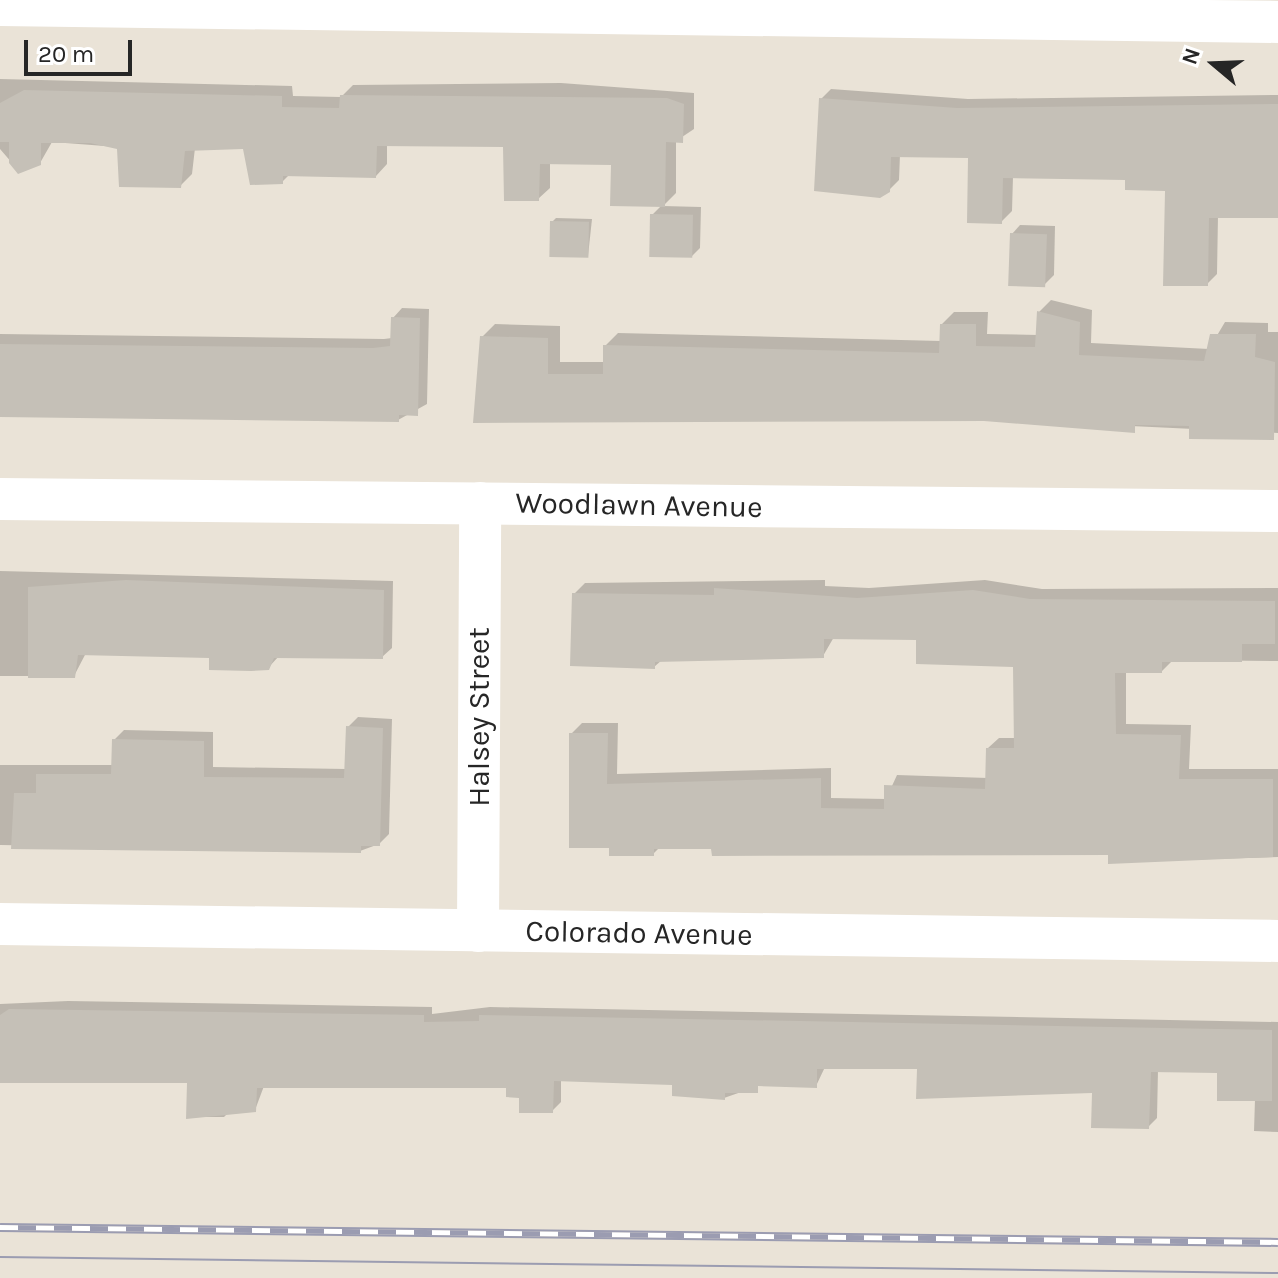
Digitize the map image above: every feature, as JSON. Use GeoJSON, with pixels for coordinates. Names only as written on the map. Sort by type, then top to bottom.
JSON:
{"type":"FeatureCollection","features":[{"type":"Feature","properties":{"kind":"street"},"geometry":{"type":"LineString","coordinates":[[0,5],[1278,22]]}},
{"type":"Feature","properties":{"kind":"street","name":"Woodlawn Avenue"},"geometry":{"type":"LineString","coordinates":[[0,499],[1278,511]]}},
{"type":"Feature","properties":{"kind":"street","name":"Halsey Street"},"geometry":{"type":"LineString","coordinates":[[478,931],[480,503]]}},
{"type":"Feature","properties":{"kind":"street","name":"Colorado Avenue"},"geometry":{"type":"LineString","coordinates":[[0,924],[1278,941]]}},
{"type":"Feature","properties":{"kind":"building"},"geometry":{"type":"Polygon","coordinates":[[[24,90],[282,96],[282,107],[339,108],[340,95],[667,98],[684,104],[683,143],[666,142],[665,207],[610,206],[611,165],[540,164],[539,201],[504,201],[503,147],[377,146],[376,178],[283,176],[283,184],[250,185],[243,149],[185,151],[181,188],[119,187],[117,149],[90,143],[41,143],[41,165],[18,174],[9,163],[9,142],[0,142],[0,103],[24,90]]]}},
{"type":"Feature","properties":{"kind":"building"},"geometry":{"type":"Polygon","coordinates":[[[819,98],[957,108],[1278,104],[1278,218],[1209,218],[1208,286],[1163,286],[1165,191],[1125,190],[1125,180],[1003,178],[1002,224],[967,223],[968,158],[891,157],[890,192],[880,198],[814,191],[819,98]]]}},
{"type":"Feature","properties":{"kind":"building"},"geometry":{"type":"Polygon","coordinates":[[[650,214],[693,215],[692,258],[649,257],[650,214]]]}},
{"type":"Feature","properties":{"kind":"building"},"geometry":{"type":"Polygon","coordinates":[[[550,221],[589,222],[588,258],[549,257],[550,221]]]}},
{"type":"Feature","properties":{"kind":"building"},"geometry":{"type":"Polygon","coordinates":[[[1010,233],[1047,234],[1045,287],[1008,286],[1010,233]]]}},
{"type":"Feature","properties":{"kind":"building"},"geometry":{"type":"Polygon","coordinates":[[[1037,311],[1080,322],[1079,355],[1204,361],[1210,334],[1256,334],[1255,357],[1275,362],[1274,440],[1189,439],[1189,426],[1135,425],[1135,433],[984,421],[473,423],[480,336],[548,338],[548,374],[603,374],[603,345],[939,353],[940,324],[976,324],[976,346],[1035,347],[1037,311]]]}},
{"type":"Feature","properties":{"kind":"building"},"geometry":{"type":"Polygon","coordinates":[[[391,317],[420,318],[418,416],[399,415],[399,422],[0,417],[0,344],[373,348],[390,346],[391,317]]]}},
{"type":"Feature","properties":{"kind":"building"},"geometry":{"type":"Polygon","coordinates":[[[126,580],[384,590],[383,659],[274,658],[269,670],[251,671],[209,670],[209,658],[78,655],[75,678],[28,678],[28,587],[126,580]]]}},
{"type":"Feature","properties":{"kind":"building"},"geometry":{"type":"Polygon","coordinates":[[[714,588],[857,598],[973,590],[1030,599],[1275,601],[1275,644],[1242,644],[1242,662],[1162,662],[1162,673],[1115,673],[1116,734],[1181,735],[1179,779],[1273,779],[1273,857],[1108,864],[1108,855],[712,856],[711,849],[654,849],[654,856],[609,856],[609,848],[569,848],[569,733],[608,733],[607,784],[821,778],[821,808],[884,809],[884,785],[985,789],[986,748],[1014,748],[1013,667],[916,664],[916,640],[824,639],[824,658],[655,662],[655,669],[570,666],[572,593],[714,595],[714,588]]]}},
{"type":"Feature","properties":{"kind":"building"},"geometry":{"type":"Polygon","coordinates":[[[346,726],[383,728],[380,846],[361,846],[361,853],[11,849],[14,793],[36,793],[36,774],[111,774],[112,739],[204,741],[204,777],[344,778],[346,726]]]}},
{"type":"Feature","properties":{"kind":"building"},"geometry":{"type":"Polygon","coordinates":[[[9,1009],[424,1015],[424,1022],[479,1021],[479,1015],[1272,1030],[1272,1101],[1217,1101],[1217,1073],[1151,1072],[1149,1129],[1091,1128],[1092,1093],[916,1099],[917,1069],[817,1069],[817,1088],[758,1086],[758,1093],[725,1093],[725,1100],[672,1096],[672,1085],[554,1081],[553,1113],[519,1113],[519,1098],[506,1097],[506,1088],[257,1088],[256,1112],[186,1119],[187,1083],[0,1083],[0,1015],[9,1009]]]}},
{"type":"Feature","properties":{"kind":"tram line"},"geometry":{"type":"LineString","coordinates":[[0,1257],[1278,1273]]}},
{"type":"Feature","properties":{"kind":"railway"},"geometry":{"type":"LineString","coordinates":[[0,1227],[1278,1242]]}}]}
